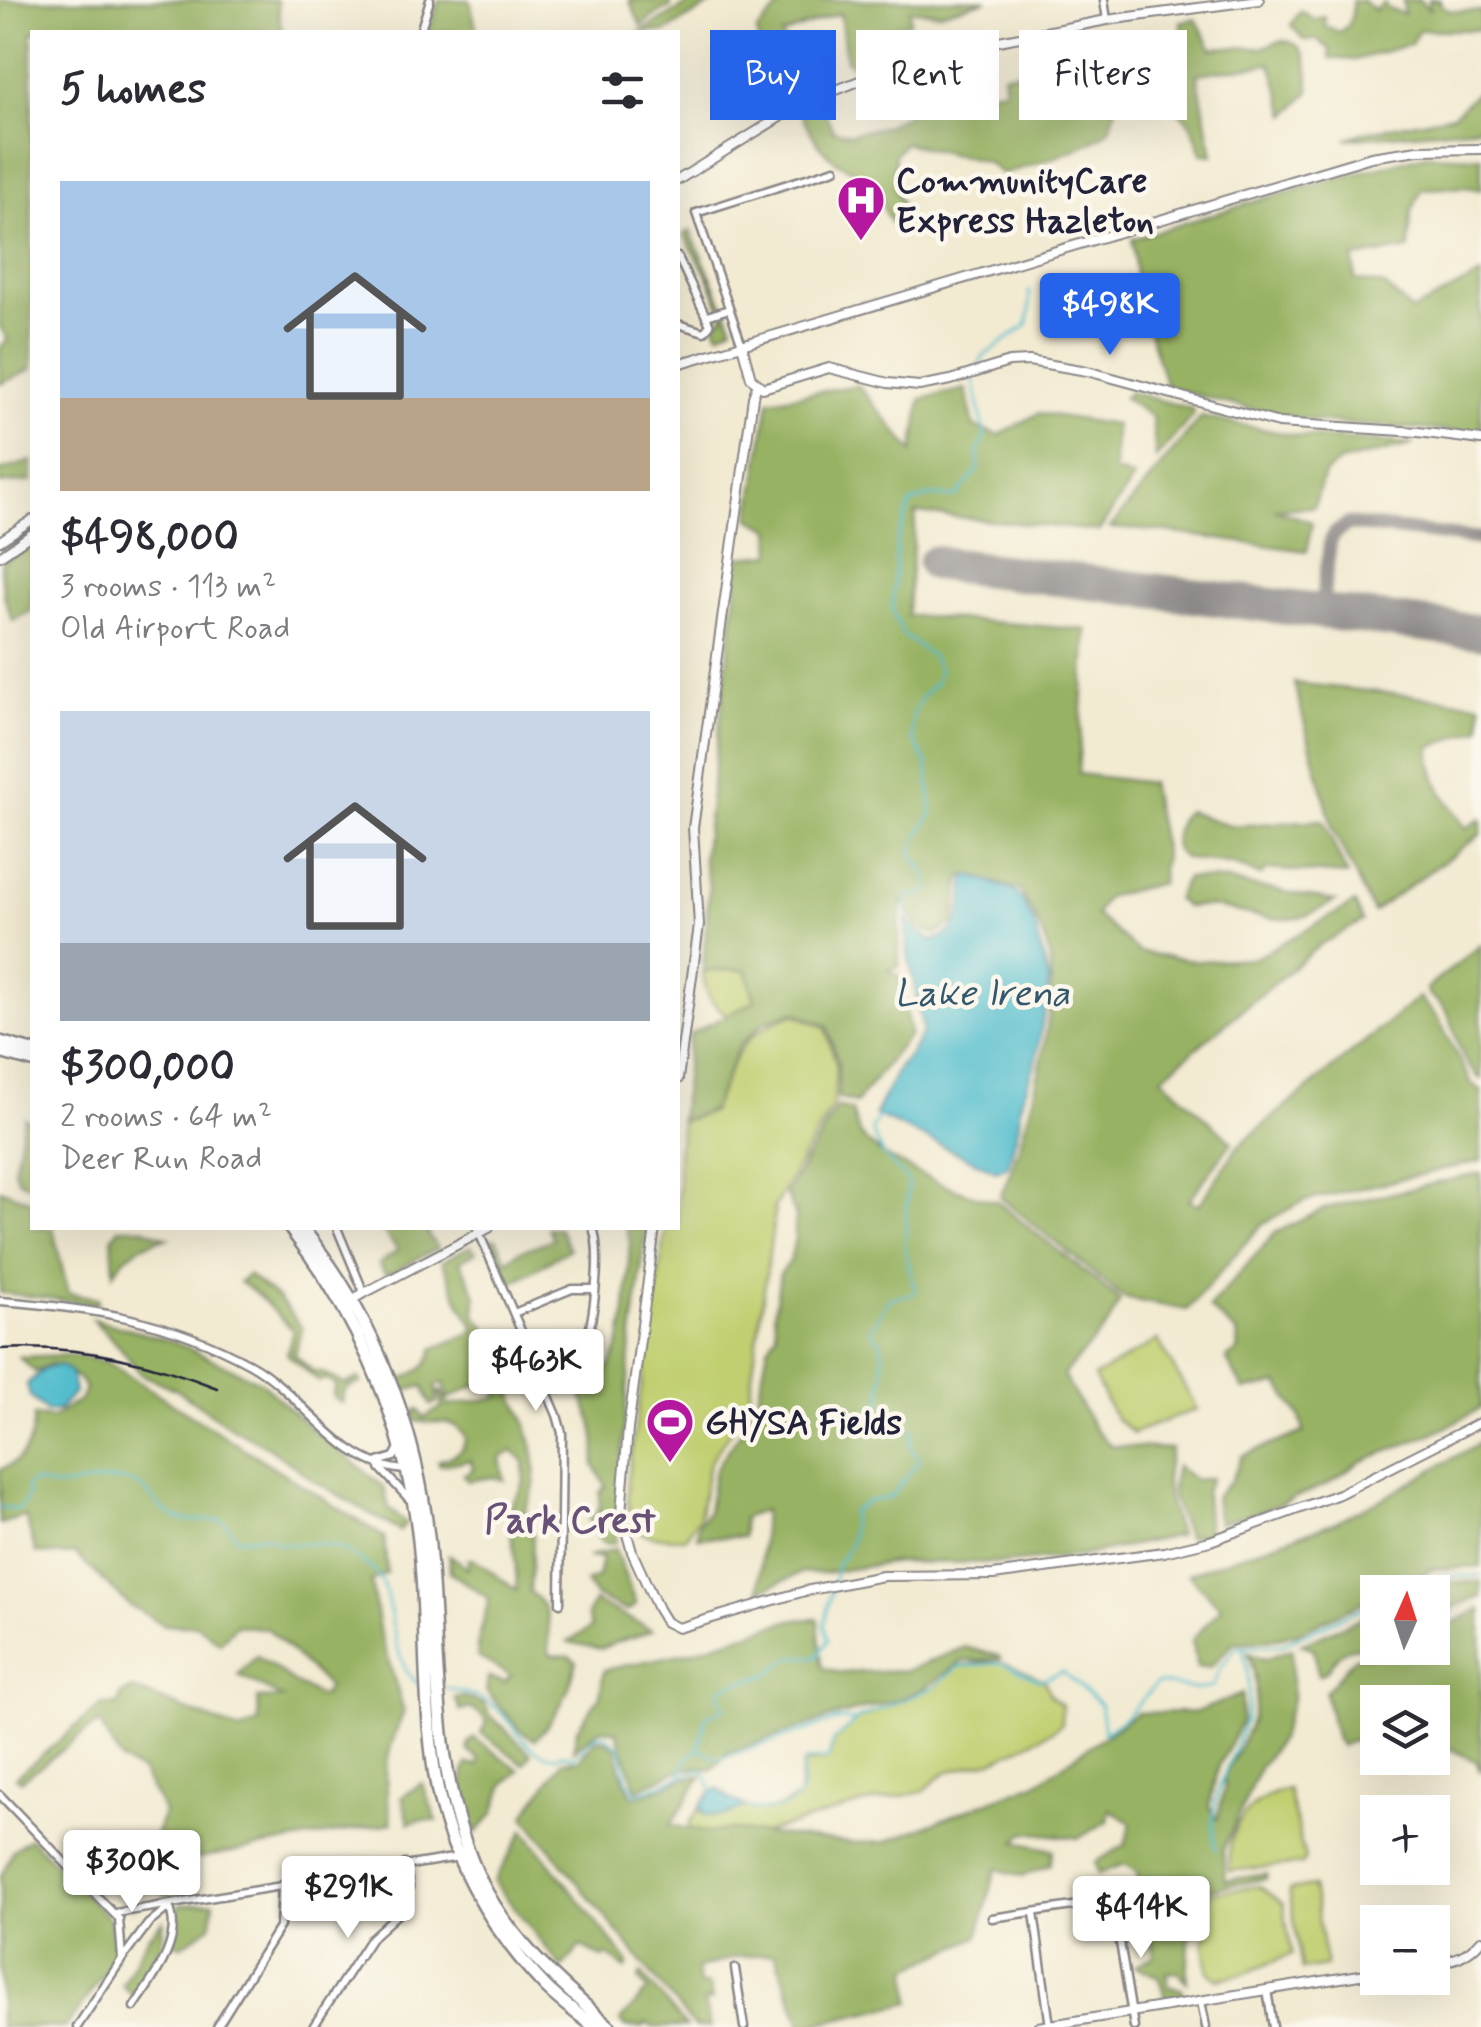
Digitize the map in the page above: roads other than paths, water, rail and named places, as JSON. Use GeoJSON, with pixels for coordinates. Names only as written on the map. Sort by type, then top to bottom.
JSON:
{"type":"FeatureCollection","features":[{"type":"Feature","properties":{"kind":"highway"},"geometry":{"type":"LineString","coordinates":[[0,1042],[30,1050]]}},
{"type":"Feature","properties":{"kind":"highway"},"geometry":{"type":"LineString","coordinates":[[0,1052],[30,1061]]}},
{"type":"Feature","properties":{"kind":"highway"},"geometry":{"type":"LineString","coordinates":[[292,1230],[347,1302],[412,1470],[433,1677]]}},
{"type":"Feature","properties":{"kind":"highway"},"geometry":{"type":"LineString","coordinates":[[303,1230],[347,1302],[398,1402],[428,1528],[436,1778],[482,1902],[542,1984],[594,2027]]}},
{"type":"Feature","properties":{"kind":"highway"},"geometry":{"type":"LineString","coordinates":[[465,1855],[518,1938],[568,1993],[610,2027]]}},
{"type":"Feature","properties":{"kind":"street"},"geometry":{"type":"LineString","coordinates":[[421,30],[430,0]]}},
{"type":"Feature","properties":{"kind":"street"},"geometry":{"type":"LineString","coordinates":[[1104,0],[1107,20]]}},
{"type":"Feature","properties":{"kind":"street"},"geometry":{"type":"LineString","coordinates":[[680,179],[801,104],[903,63],[943,51],[1107,20],[1260,0]]}},
{"type":"Feature","properties":{"kind":"street"},"geometry":{"type":"LineString","coordinates":[[680,363],[1371,157],[1418,150],[1481,149]]}},
{"type":"Feature","properties":{"kind":"street"},"geometry":{"type":"LineString","coordinates":[[835,170],[696,213],[757,386],[768,388],[829,368],[888,383],[919,386],[1009,362],[1029,362],[1086,371],[1280,423],[1481,440]]}},
{"type":"Feature","properties":{"kind":"street"},"geometry":{"type":"LineString","coordinates":[[680,261],[708,316],[709,328],[696,331],[680,325]]}},
{"type":"Feature","properties":{"kind":"street"},"geometry":{"type":"LineString","coordinates":[[708,316],[729,308]]}},
{"type":"Feature","properties":{"kind":"street"},"geometry":{"type":"LineString","coordinates":[[680,1064],[699,925],[693,828],[757,386]]}},
{"type":"Feature","properties":{"kind":"street"},"geometry":{"type":"LineString","coordinates":[[1,550],[30,522]]}},
{"type":"Feature","properties":{"kind":"street"},"geometry":{"type":"LineString","coordinates":[[1,550],[30,535]]}},
{"type":"Feature","properties":{"kind":"street"},"geometry":{"type":"LineString","coordinates":[[338,1230],[364,1293]]}},
{"type":"Feature","properties":{"kind":"street"},"geometry":{"type":"LineString","coordinates":[[347,1302],[478,1230],[562,1434],[560,1603]]}},
{"type":"Feature","properties":{"kind":"street"},"geometry":{"type":"LineString","coordinates":[[542,1382],[581,1355],[599,1257],[593,1230]]}},
{"type":"Feature","properties":{"kind":"street"},"geometry":{"type":"LineString","coordinates":[[655,1230],[621,1513],[632,1552],[658,1609],[666,1622],[678,1628],[805,1591],[883,1576],[993,1575],[1164,1552],[1210,1541],[1339,1494],[1481,1422]]}},
{"type":"Feature","properties":{"kind":"street"},"geometry":{"type":"LineString","coordinates":[[514,1313],[572,1289],[594,1289]]}},
{"type":"Feature","properties":{"kind":"street"},"geometry":{"type":"LineString","coordinates":[[0,1301],[110,1312],[188,1334],[254,1366],[349,1448],[398,1484],[415,1512]]}},
{"type":"Feature","properties":{"kind":"street"},"geometry":{"type":"LineString","coordinates":[[370,1462],[394,1457],[400,1442]]}},
{"type":"Feature","properties":{"kind":"street"},"geometry":{"type":"LineString","coordinates":[[370,1462],[412,1470]]}},
{"type":"Feature","properties":{"kind":"street"},"geometry":{"type":"LineString","coordinates":[[0,1795],[116,1913],[122,1932],[122,1959]]}},
{"type":"Feature","properties":{"kind":"street"},"geometry":{"type":"LineString","coordinates":[[116,1913],[465,1855]]}},
{"type":"Feature","properties":{"kind":"street"},"geometry":{"type":"LineString","coordinates":[[313,2027],[379,1928],[402,1910],[409,1888],[405,1864]]}},
{"type":"Feature","properties":{"kind":"street"},"geometry":{"type":"LineString","coordinates":[[216,2027],[280,1926],[282,1885]]}},
{"type":"Feature","properties":{"kind":"street"},"geometry":{"type":"LineString","coordinates":[[992,1918],[1113,1900],[1134,2027]]}},
{"type":"Feature","properties":{"kind":"street"},"geometry":{"type":"LineString","coordinates":[[77,2027],[148,1924],[172,1904]]}},
{"type":"Feature","properties":{"kind":"street"},"geometry":{"type":"LineString","coordinates":[[134,2006],[170,1947],[172,1904]]}},
{"type":"Feature","properties":{"kind":"street"},"geometry":{"type":"LineString","coordinates":[[1034,1913],[1050,2026]]}},
{"type":"Feature","properties":{"kind":"street"},"geometry":{"type":"LineString","coordinates":[[1450,1960],[1464,1956],[1481,1940]]}},
{"type":"Feature","properties":{"kind":"street"},"geometry":{"type":"LineString","coordinates":[[735,1968],[744,2027]]}},
{"type":"Feature","properties":{"kind":"street"},"geometry":{"type":"LineString","coordinates":[[1038,2027],[1360,1975]]}},
{"type":"Feature","properties":{"kind":"street"},"geometry":{"type":"LineString","coordinates":[[1267,1990],[1273,2027]]}},
{"type":"Feature","properties":{"kind":"street"},"geometry":{"type":"LineString","coordinates":[[1201,2001],[1206,2027]]}},
{"type":"Feature","properties":{"kind":"water","name":"Lake Irena"},"geometry":{"type":"Polygon","coordinates":[[[965,877],[1013,890],[1023,901],[1035,925],[1049,981],[1036,1061],[1020,1105],[1008,1166],[996,1171],[875,1115],[898,1068],[923,1031],[907,948],[907,918],[932,940],[950,932],[959,916],[965,877]]]}},
{"type":"Feature","properties":{"kind":"water"},"geometry":{"type":"Polygon","coordinates":[[[59,1365],[71,1372],[75,1392],[59,1410],[47,1412],[30,1396],[27,1384],[44,1369],[59,1365]]]}},
{"type":"Feature","properties":{"kind":"water"},"geometry":{"type":"Polygon","coordinates":[[[719,1789],[746,1806],[727,1816],[704,1814],[700,1806],[712,1791],[719,1789]]]}},
{"type":"Feature","properties":{"kind":"waterway"},"geometry":{"type":"LineString","coordinates":[[975,370],[985,355],[1027,325],[1029,291]]}},
{"type":"Feature","properties":{"kind":"waterway"},"geometry":{"type":"LineString","coordinates":[[907,919],[906,897],[929,889],[927,876],[912,855],[917,837],[932,813],[927,763],[912,738],[913,715],[922,696],[936,682],[939,670],[932,656],[903,635],[892,610],[897,541],[910,504],[929,496],[956,497],[978,470],[978,452],[985,435],[973,378]]}},
{"type":"Feature","properties":{"kind":"waterway"},"geometry":{"type":"LineString","coordinates":[[699,1749],[706,1715],[724,1707],[719,1694],[722,1687],[767,1675],[791,1657],[817,1657],[828,1640],[824,1625],[837,1565],[851,1542],[852,1512],[866,1502],[891,1497],[919,1460],[910,1446],[913,1432],[902,1424],[885,1421],[881,1415],[883,1353],[880,1341],[870,1330],[890,1298],[912,1294],[915,1289],[905,1250],[908,1181],[877,1144],[872,1128],[881,1115]]}},
{"type":"Feature","properties":{"kind":"waterway"},"geometry":{"type":"LineString","coordinates":[[0,1507],[19,1510],[27,1499],[27,1486],[33,1482],[56,1487],[126,1481],[144,1490],[174,1517],[222,1520],[238,1538],[265,1536],[281,1544],[319,1544],[344,1549],[374,1570],[382,1582],[400,1654],[412,1678],[422,1686]]}},
{"type":"Feature","properties":{"kind":"waterway"},"geometry":{"type":"LineString","coordinates":[[1450,1576],[1481,1576]]}},
{"type":"Feature","properties":{"kind":"waterway"},"geometry":{"type":"LineString","coordinates":[[744,1806],[767,1810],[791,1804],[801,1792],[806,1761],[828,1759],[834,1740],[859,1718],[933,1688],[958,1667],[1002,1663],[1040,1680],[1063,1672],[1100,1704],[1104,1733],[1126,1717],[1156,1684],[1199,1689],[1213,1686],[1235,1648],[1281,1645],[1360,1608]]}},
{"type":"Feature","properties":{"kind":"waterway"},"geometry":{"type":"LineString","coordinates":[[1216,1850],[1215,1804],[1248,1703],[1243,1649]]}},
{"type":"Feature","properties":{"kind":"waterway"},"geometry":{"type":"LineString","coordinates":[[444,1688],[492,1705],[530,1746],[547,1755],[574,1757],[593,1737],[602,1734],[620,1747],[627,1779],[636,1794],[698,1770],[704,1771],[712,1790]]}},
{"type":"Feature","properties":{"kind":"waterway"},"geometry":{"type":"LineString","coordinates":[[699,1749],[719,1759],[840,1719],[855,1721]]}},
{"type":"Feature","properties":{"kind":"waterway"},"geometry":{"type":"LineString","coordinates":[[681,1774],[685,1760],[698,1749]]}},
{"type":"Feature","properties":{"kind":"railway"},"geometry":{"type":"LineString","coordinates":[[0,1349],[56,1349],[111,1356],[217,1388]]}},
{"type":"Feature","properties":{"kind":"place","name":"CommunityCare Express Hazleton"},"geometry":{"type":"Point","coordinates":[861,242]}},
{"type":"Feature","properties":{"kind":"place","name":"GHYSA Fields"},"geometry":{"type":"Point","coordinates":[670,1464]}},
{"type":"Feature","properties":{"kind":"district","name":"Park Crest"},"geometry":{"type":"Point","coordinates":[570,1519]}}]}
